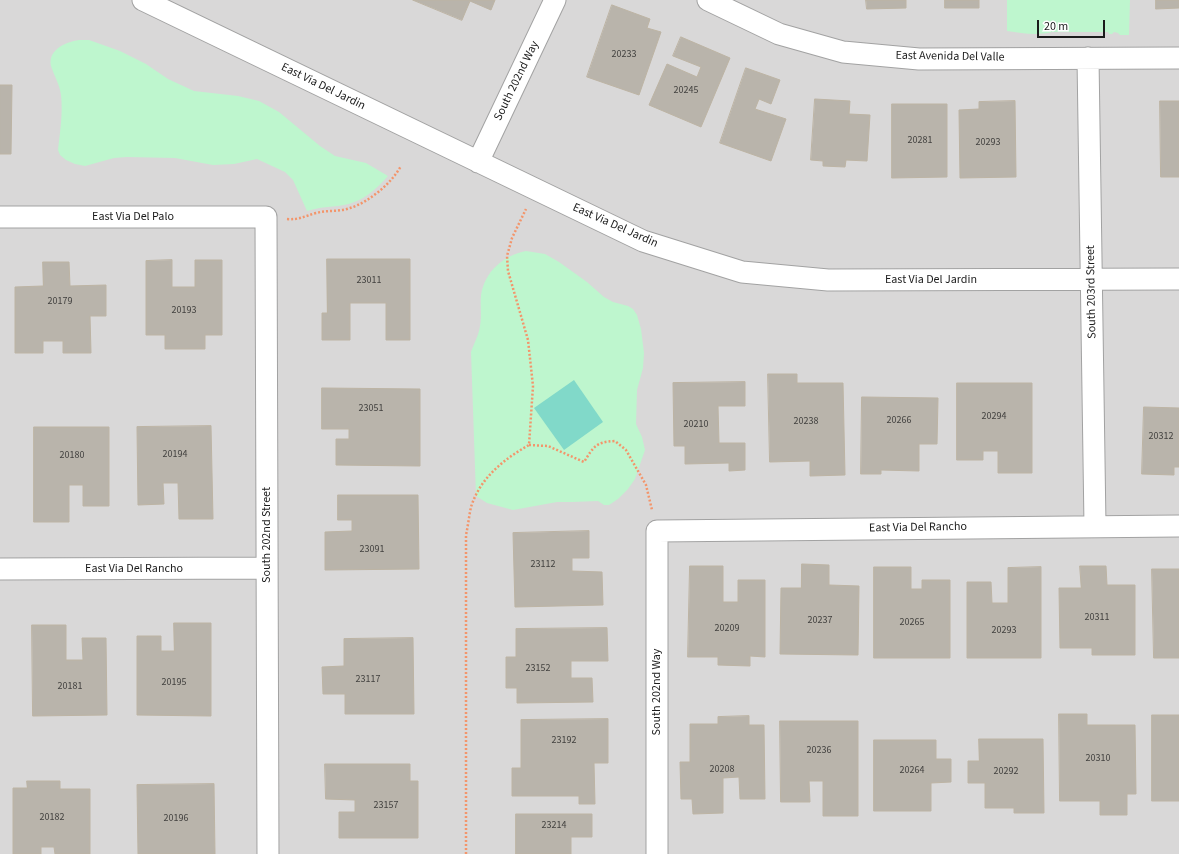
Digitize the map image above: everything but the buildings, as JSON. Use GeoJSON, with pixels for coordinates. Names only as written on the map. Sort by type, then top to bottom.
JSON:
{"type":"FeatureCollection","features":[{"type":"Feature","properties":{"kind":"street","name":"East Via Del Jardin"},"geometry":{"type":"LineString","coordinates":[[143,0],[643,241],[742,272],[828,280],[1179,279]]}},
{"type":"Feature","properties":{"kind":"street","name":"South 202nd Way"},"geometry":{"type":"LineString","coordinates":[[478,162],[555,0]]}},
{"type":"Feature","properties":{"kind":"street","name":"East Avenida Del Valle"},"geometry":{"type":"LineString","coordinates":[[708,0],[779,34],[843,52],[919,59],[1179,58]]}},
{"type":"Feature","properties":{"kind":"street","name":"South 203rd Street"},"geometry":{"type":"LineString","coordinates":[[1088,58],[1095,526]]}},
{"type":"Feature","properties":{"kind":"street","name":"East Via Del Palo"},"geometry":{"type":"LineString","coordinates":[[0,217],[266,217]]}},
{"type":"Feature","properties":{"kind":"street","name":"South 202nd Street"},"geometry":{"type":"LineString","coordinates":[[266,217],[268,854]]}},
{"type":"Feature","properties":{"kind":"street","name":"East Via Del Rancho"},"geometry":{"type":"LineString","coordinates":[[657,531],[1179,526]]}},
{"type":"Feature","properties":{"kind":"street","name":"South 202nd Way"},"geometry":{"type":"LineString","coordinates":[[657,531],[657,854]]}},
{"type":"Feature","properties":{"kind":"street","name":"East Via Del Rancho"},"geometry":{"type":"LineString","coordinates":[[0,569],[267,568]]}},
{"type":"Feature","properties":{"kind":"path"},"geometry":{"type":"LineString","coordinates":[[266,217],[295,220],[316,213],[350,208],[374,196],[401,166]]}},
{"type":"Feature","properties":{"kind":"path"},"geometry":{"type":"LineString","coordinates":[[529,445],[533,386],[528,340],[508,271],[507,256],[512,238],[536,190]]}},
{"type":"Feature","properties":{"kind":"path"},"geometry":{"type":"LineString","coordinates":[[466,854],[466,535],[471,506],[481,485],[494,470],[514,454],[529,445],[548,446],[584,462],[593,448],[604,441],[616,440],[626,450],[646,485],[657,531]]}},
{"type":"Feature","properties":{"kind":"shaded area"},"geometry":{"type":"Polygon","coordinates":[[[0,0],[1179,0],[1179,854],[0,854],[0,0]]]}},
{"type":"Feature","properties":{"kind":"shaded area"},"geometry":{"type":"Polygon","coordinates":[[[574,380],[603,422],[564,450],[534,408],[574,380]]]}},
{"type":"Feature","properties":{"kind":"green space"},"geometry":{"type":"Polygon","coordinates":[[[1007,0],[1130,0],[1129,35],[1120,35],[1114,32],[1112,34],[1109,34],[1108,32],[1052,32],[1035,34],[1007,31],[1007,0]]]}},
{"type":"Feature","properties":{"kind":"green space"},"geometry":{"type":"Polygon","coordinates":[[[79,40],[89,40],[120,51],[146,64],[168,79],[194,91],[238,96],[259,101],[279,112],[320,146],[335,156],[366,163],[388,176],[379,186],[357,201],[344,205],[307,211],[293,180],[285,172],[257,159],[234,164],[213,165],[175,158],[127,157],[114,158],[85,166],[75,164],[66,160],[60,155],[58,150],[62,102],[60,88],[52,69],[51,57],[62,45],[79,40]]]}},
{"type":"Feature","properties":{"kind":"green space"},"geometry":{"type":"Polygon","coordinates":[[[526,251],[545,254],[559,262],[587,282],[604,297],[613,302],[628,306],[633,309],[637,315],[641,329],[644,353],[643,368],[637,390],[636,424],[642,437],[645,450],[635,479],[618,499],[609,505],[604,505],[598,501],[557,502],[513,510],[487,503],[476,496],[471,352],[478,336],[481,318],[481,295],[486,279],[496,266],[518,253],[526,251]]]}}]}
